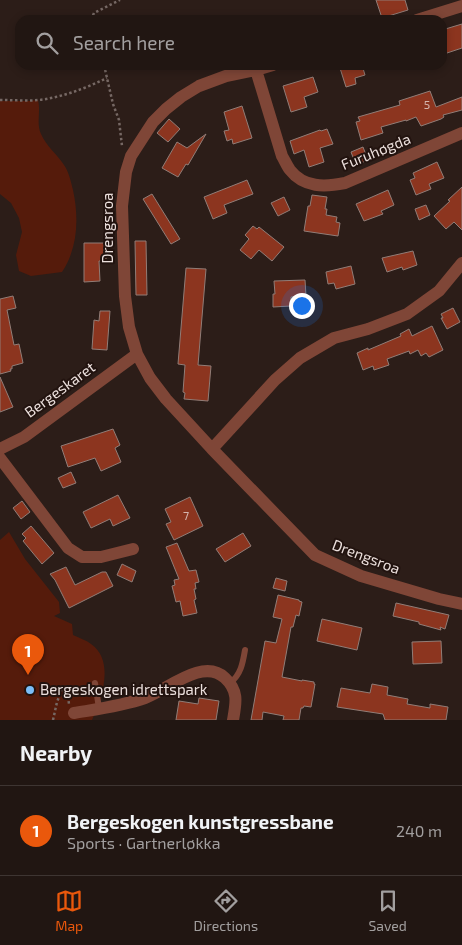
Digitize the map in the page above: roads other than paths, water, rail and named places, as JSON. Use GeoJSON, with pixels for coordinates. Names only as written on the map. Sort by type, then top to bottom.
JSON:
{"type":"FeatureCollection","features":[{"type":"Feature","properties":{"kind":"street"},"geometry":{"type":"LineString","coordinates":[[432,15],[462,6]]}},
{"type":"Feature","properties":{"kind":"street","name":"Furuhøgda"},"geometry":{"type":"LineString","coordinates":[[256,70],[282,156],[289,169],[297,178],[309,184],[328,186],[346,183],[462,133]]}},
{"type":"Feature","properties":{"kind":"street","name":"Drengsroa"},"geometry":{"type":"LineString","coordinates":[[256,70],[226,76],[200,86],[173,103],[148,128],[131,156],[126,172],[122,206],[125,296],[129,327],[137,354],[153,383],[166,398],[212,449],[316,555],[361,576],[462,604]]}},
{"type":"Feature","properties":{"kind":"street"},"geometry":{"type":"LineString","coordinates":[[212,449],[275,380],[300,358],[334,338],[368,329],[407,314],[439,291],[462,262]]}},
{"type":"Feature","properties":{"kind":"street","name":"Bergeskaret"},"geometry":{"type":"LineString","coordinates":[[0,449],[24,436],[137,354]]}},
{"type":"Feature","properties":{"kind":"street"},"geometry":{"type":"LineString","coordinates":[[0,458],[68,548],[82,557],[101,557],[133,549]]}},
{"type":"Feature","properties":{"kind":"street"},"geometry":{"type":"LineString","coordinates":[[79,712],[148,697],[196,672],[208,670],[220,674],[230,683],[235,692],[236,704],[233,720]]}},
{"type":"Feature","properties":{"kind":"lane"},"geometry":{"type":"LineString","coordinates":[[230,683],[240,671],[245,650]]}},
{"type":"Feature","properties":{"kind":"lane"},"geometry":{"type":"LineString","coordinates":[[95,683],[99,708]]}},
{"type":"Feature","properties":{"kind":"place","name":"Bergeskogen kunstgressbane"},"geometry":{"type":"Point","coordinates":[28,675]}},
{"type":"Feature","properties":{"kind":"place","name":"Bergeskogen idrettspark"},"geometry":{"type":"Point","coordinates":[30,690]}}]}
